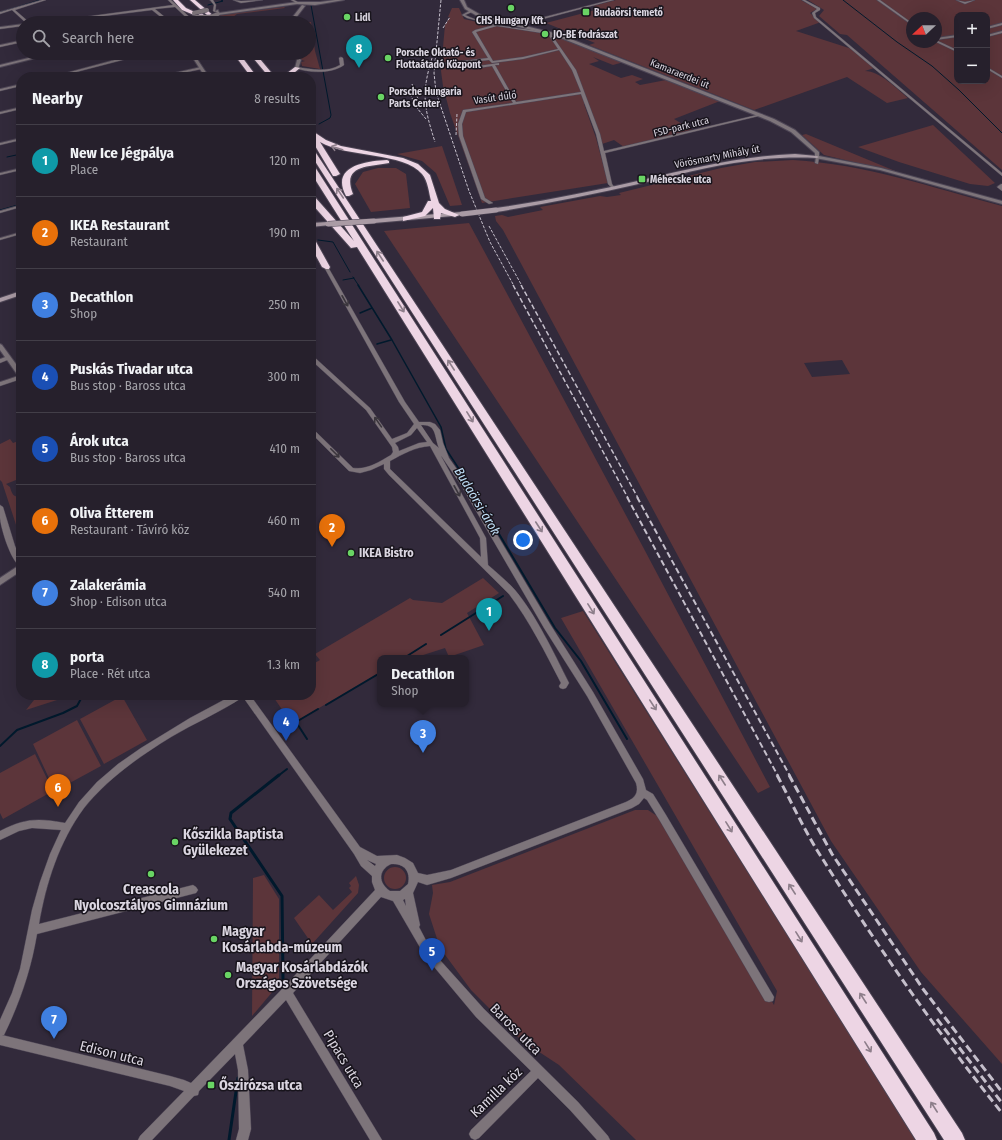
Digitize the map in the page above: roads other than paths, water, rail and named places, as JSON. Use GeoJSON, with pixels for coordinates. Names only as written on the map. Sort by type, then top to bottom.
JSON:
{"type":"FeatureCollection","features":[{"type":"Feature","properties":{"kind":"highway"},"geometry":{"type":"LineString","coordinates":[[183,0],[196,15]]}},
{"type":"Feature","properties":{"kind":"highway"},"geometry":{"type":"LineString","coordinates":[[192,0],[217,16]]}},
{"type":"Feature","properties":{"kind":"highway"},"geometry":{"type":"LineString","coordinates":[[175,3],[196,15]]}},
{"type":"Feature","properties":{"kind":"highway"},"geometry":{"type":"LineString","coordinates":[[213,12],[215,16]]}},
{"type":"Feature","properties":{"kind":"highway"},"geometry":{"type":"LineString","coordinates":[[234,60],[242,72]]}},
{"type":"Feature","properties":{"kind":"highway"},"geometry":{"type":"LineString","coordinates":[[241,60],[250,72]]}},
{"type":"Feature","properties":{"kind":"highway"},"geometry":{"type":"LineString","coordinates":[[250,60],[258,71]]}},
{"type":"Feature","properties":{"kind":"highway"},"geometry":{"type":"LineString","coordinates":[[258,60],[268,72]]}},
{"type":"Feature","properties":{"kind":"highway"},"geometry":{"type":"LineString","coordinates":[[292,72],[297,68]]}},
{"type":"Feature","properties":{"kind":"highway"},"geometry":{"type":"LineString","coordinates":[[316,137],[321,141],[337,148],[397,159],[417,166],[425,172],[430,182],[437,217]]}},
{"type":"Feature","properties":{"kind":"highway"},"geometry":{"type":"LineString","coordinates":[[316,141],[349,194],[362,220],[367,224]]}},
{"type":"Feature","properties":{"kind":"highway"},"geometry":{"type":"LineString","coordinates":[[316,157],[367,224],[956,1140]]}},
{"type":"Feature","properties":{"kind":"highway"},"geometry":{"type":"LineString","coordinates":[[349,194],[346,176],[351,172],[370,164],[396,163],[408,165],[420,173],[434,204],[445,212],[459,215]]}},
{"type":"Feature","properties":{"kind":"highway"},"geometry":{"type":"LineString","coordinates":[[316,175],[337,210],[380,274],[927,1140]]}},
{"type":"Feature","properties":{"kind":"highway"},"geometry":{"type":"LineString","coordinates":[[316,204],[380,274]]}},
{"type":"Feature","properties":{"kind":"highway"},"geometry":{"type":"LineString","coordinates":[[406,219],[424,215],[434,204]]}},
{"type":"Feature","properties":{"kind":"highway"},"geometry":{"type":"LineString","coordinates":[[316,249],[326,267]]}},
{"type":"Feature","properties":{"kind":"main road","name":"Vörösmarty Mihály út"},"geometry":{"type":"LineString","coordinates":[[406,219],[459,215],[548,202],[738,160],[768,156],[802,155],[817,157]]}},
{"type":"Feature","properties":{"kind":"main road"},"geometry":{"type":"LineString","coordinates":[[316,225],[367,224],[406,219]]}},
{"type":"Feature","properties":{"kind":"main road"},"geometry":{"type":"LineString","coordinates":[[0,295],[16,290]]}},
{"type":"Feature","properties":{"kind":"main road"},"geometry":{"type":"LineString","coordinates":[[0,300],[16,295]]}},
{"type":"Feature","properties":{"kind":"street"},"geometry":{"type":"LineString","coordinates":[[0,13],[45,0]]}},
{"type":"Feature","properties":{"kind":"street"},"geometry":{"type":"LineString","coordinates":[[169,0],[175,3],[187,16]]}},
{"type":"Feature","properties":{"kind":"street"},"geometry":{"type":"LineString","coordinates":[[211,0],[215,4]]}},
{"type":"Feature","properties":{"kind":"street"},"geometry":{"type":"LineString","coordinates":[[234,0],[241,2],[262,0]]}},
{"type":"Feature","properties":{"kind":"street"},"geometry":{"type":"LineString","coordinates":[[193,16],[213,12],[342,0]]}},
{"type":"Feature","properties":{"kind":"street"},"geometry":{"type":"LineString","coordinates":[[462,0],[471,12]]}},
{"type":"Feature","properties":{"kind":"street"},"geometry":{"type":"LineString","coordinates":[[516,25],[613,0]]}},
{"type":"Feature","properties":{"kind":"street"},"geometry":{"type":"LineString","coordinates":[[803,0],[819,10],[813,13],[815,17],[1002,175]]}},
{"type":"Feature","properties":{"kind":"street"},"geometry":{"type":"LineString","coordinates":[[878,0],[906,20]]}},
{"type":"Feature","properties":{"kind":"street"},"geometry":{"type":"LineString","coordinates":[[957,0],[965,3],[974,0]]}},
{"type":"Feature","properties":{"kind":"street"},"geometry":{"type":"LineString","coordinates":[[98,16],[154,9],[175,3]]}},
{"type":"Feature","properties":{"kind":"street"},"geometry":{"type":"LineString","coordinates":[[211,16],[215,4]]}},
{"type":"Feature","properties":{"kind":"street"},"geometry":{"type":"LineString","coordinates":[[213,12],[215,4]]}},
{"type":"Feature","properties":{"kind":"street"},"geometry":{"type":"LineString","coordinates":[[293,4],[302,4]]}},
{"type":"Feature","properties":{"kind":"street"},"geometry":{"type":"LineString","coordinates":[[293,4],[299,10]]}},
{"type":"Feature","properties":{"kind":"street"},"geometry":{"type":"LineString","coordinates":[[295,16],[302,4]]}},
{"type":"Feature","properties":{"kind":"street"},"geometry":{"type":"LineString","coordinates":[[12,9],[20,16]]}},
{"type":"Feature","properties":{"kind":"street"},"geometry":{"type":"LineString","coordinates":[[154,9],[162,16]]}},
{"type":"Feature","properties":{"kind":"street"},"geometry":{"type":"LineString","coordinates":[[471,12],[465,13],[464,16],[470,19],[498,25],[550,32],[548,34],[572,65],[598,134],[610,184],[613,188]]}},
{"type":"Feature","properties":{"kind":"street","name":"Kamaraerdei út"},"geometry":{"type":"LineString","coordinates":[[471,12],[493,20],[550,32],[761,115],[784,126],[799,136],[817,153],[817,157]]}},
{"type":"Feature","properties":{"kind":"street"},"geometry":{"type":"LineString","coordinates":[[196,15],[203,16]]}},
{"type":"Feature","properties":{"kind":"street"},"geometry":{"type":"LineString","coordinates":[[990,27],[1002,24]]}},
{"type":"Feature","properties":{"kind":"street"},"geometry":{"type":"LineString","coordinates":[[498,25],[474,32],[515,103]]}},
{"type":"Feature","properties":{"kind":"street"},"geometry":{"type":"LineString","coordinates":[[0,28],[16,26]]}},
{"type":"Feature","properties":{"kind":"street"},"geometry":{"type":"LineString","coordinates":[[990,35],[1002,32]]}},
{"type":"Feature","properties":{"kind":"street"},"geometry":{"type":"LineString","coordinates":[[942,39],[954,37]]}},
{"type":"Feature","properties":{"kind":"street"},"geometry":{"type":"LineString","coordinates":[[0,46],[16,43]]}},
{"type":"Feature","properties":{"kind":"street"},"geometry":{"type":"LineString","coordinates":[[944,45],[954,44]]}},
{"type":"Feature","properties":{"kind":"street"},"geometry":{"type":"LineString","coordinates":[[944,45],[954,50]]}},
{"type":"Feature","properties":{"kind":"street"},"geometry":{"type":"LineString","coordinates":[[444,64],[492,62],[523,58],[560,49]]}},
{"type":"Feature","properties":{"kind":"street"},"geometry":{"type":"LineString","coordinates":[[299,60],[297,68],[326,70],[342,65],[341,58]]}},
{"type":"Feature","properties":{"kind":"street"},"geometry":{"type":"LineString","coordinates":[[0,66],[25,60]]}},
{"type":"Feature","properties":{"kind":"street"},"geometry":{"type":"LineString","coordinates":[[72,72],[119,60]]}},
{"type":"Feature","properties":{"kind":"street"},"geometry":{"type":"LineString","coordinates":[[197,60],[204,72]]}},
{"type":"Feature","properties":{"kind":"street"},"geometry":{"type":"LineString","coordinates":[[472,68],[492,62]]}},
{"type":"Feature","properties":{"kind":"street"},"geometry":{"type":"LineString","coordinates":[[182,72],[201,68]]}},
{"type":"Feature","properties":{"kind":"street"},"geometry":{"type":"LineString","coordinates":[[990,70],[1002,77]]}},
{"type":"Feature","properties":{"kind":"street"},"geometry":{"type":"LineString","coordinates":[[0,90],[16,86]]}},
{"type":"Feature","properties":{"kind":"street","name":"Vasút dűlő"},"geometry":{"type":"LineString","coordinates":[[491,203],[483,200],[461,136],[460,124],[464,111],[583,93]]}},
{"type":"Feature","properties":{"kind":"street"},"geometry":{"type":"LineString","coordinates":[[0,113],[16,109]]}},
{"type":"Feature","properties":{"kind":"street","name":"FSD-park utca"},"geometry":{"type":"LineString","coordinates":[[605,152],[761,115]]}},
{"type":"Feature","properties":{"kind":"street","name":"Kamaraerdei út"},"geometry":{"type":"LineString","coordinates":[[799,136],[817,157]]}},
{"type":"Feature","properties":{"kind":"street"},"geometry":{"type":"LineString","coordinates":[[0,144],[16,140]]}},
{"type":"Feature","properties":{"kind":"street"},"geometry":{"type":"LineString","coordinates":[[802,155],[808,153],[808,148]]}},
{"type":"Feature","properties":{"kind":"street"},"geometry":{"type":"LineString","coordinates":[[817,163],[817,157],[881,169],[1002,203]]}},
{"type":"Feature","properties":{"kind":"street"},"geometry":{"type":"LineString","coordinates":[[0,174],[16,170]]}},
{"type":"Feature","properties":{"kind":"street"},"geometry":{"type":"LineString","coordinates":[[1002,185],[1000,187],[1002,190]]}},
{"type":"Feature","properties":{"kind":"street"},"geometry":{"type":"LineString","coordinates":[[0,208],[16,203]]}},
{"type":"Feature","properties":{"kind":"street"},"geometry":{"type":"LineString","coordinates":[[0,212],[16,207]]}},
{"type":"Feature","properties":{"kind":"street"},"geometry":{"type":"LineString","coordinates":[[0,239],[16,234]]}},
{"type":"Feature","properties":{"kind":"street"},"geometry":{"type":"LineString","coordinates":[[326,267],[391,384],[431,444],[483,538],[486,565]]}},
{"type":"Feature","properties":{"kind":"street"},"geometry":{"type":"LineString","coordinates":[[0,346],[16,369]]}},
{"type":"Feature","properties":{"kind":"street"},"geometry":{"type":"LineString","coordinates":[[0,361],[8,358]]}},
{"type":"Feature","properties":{"kind":"street"},"geometry":{"type":"LineString","coordinates":[[316,362],[368,409],[396,450],[394,455]]}},
{"type":"Feature","properties":{"kind":"street"},"geometry":{"type":"LineString","coordinates":[[0,384],[16,378]]}},
{"type":"Feature","properties":{"kind":"street"},"geometry":{"type":"LineString","coordinates":[[391,442],[408,434],[417,424],[428,423],[435,427],[446,458]]}},
{"type":"Feature","properties":{"kind":"street"},"geometry":{"type":"LineString","coordinates":[[386,434],[403,437]]}},
{"type":"Feature","properties":{"kind":"street"},"geometry":{"type":"LineString","coordinates":[[316,435],[351,470],[361,472],[418,444],[431,444],[446,458],[464,484],[547,626],[590,694],[640,782],[642,792],[639,800],[635,803],[451,874],[427,880],[414,878]]}},
{"type":"Feature","properties":{"kind":"street"},"geometry":{"type":"LineString","coordinates":[[387,460],[387,469]]}},
{"type":"Feature","properties":{"kind":"street"},"geometry":{"type":"LineString","coordinates":[[372,467],[387,469],[512,592],[521,603],[565,682],[563,686]]}},
{"type":"Feature","properties":{"kind":"street"},"geometry":{"type":"LineString","coordinates":[[0,507],[16,557]]}},
{"type":"Feature","properties":{"kind":"street"},"geometry":{"type":"LineString","coordinates":[[0,582],[16,569]]}},
{"type":"Feature","properties":{"kind":"street"},"geometry":{"type":"LineString","coordinates":[[0,1031],[9,1013],[25,969],[38,903],[50,866],[67,827],[88,798],[115,772],[152,744],[231,700]]}},
{"type":"Feature","properties":{"kind":"street"},"geometry":{"type":"LineString","coordinates":[[250,700],[364,863],[376,874]]}},
{"type":"Feature","properties":{"kind":"street"},"geometry":{"type":"LineString","coordinates":[[642,792],[650,797],[663,818],[768,997]]}},
{"type":"Feature","properties":{"kind":"street"},"geometry":{"type":"LineString","coordinates":[[0,836],[14,828],[28,823],[67,827]]}},
{"type":"Feature","properties":{"kind":"street"},"geometry":{"type":"LineString","coordinates":[[357,851],[377,860],[392,860],[400,860],[409,864],[412,868],[414,878],[411,887],[408,891],[396,897],[390,897],[380,891],[376,883],[376,874],[380,867],[386,862],[392,860]]}},
{"type":"Feature","properties":{"kind":"street"},"geometry":{"type":"LineString","coordinates":[[33,930],[194,890]]}},
{"type":"Feature","properties":{"kind":"street"},"geometry":{"type":"LineString","coordinates":[[144,1140],[194,1091],[288,992],[380,891]]}},
{"type":"Feature","properties":{"kind":"street","name":"Baross utca"},"geometry":{"type":"LineString","coordinates":[[408,891],[416,931]]}},
{"type":"Feature","properties":{"kind":"street","name":"Baross utca"},"geometry":{"type":"LineString","coordinates":[[396,897],[428,953],[433,959],[480,1013],[574,1106],[604,1140]]}},
{"type":"Feature","properties":{"kind":"street","name":"Pipacs utca"},"geometry":{"type":"LineString","coordinates":[[288,992],[376,1140]]}},
{"type":"Feature","properties":{"kind":"street","name":"Edison utca"},"geometry":{"type":"LineString","coordinates":[[0,1040],[170,1081],[184,1085],[194,1091]]}},
{"type":"Feature","properties":{"kind":"street"},"geometry":{"type":"LineString","coordinates":[[238,1044],[243,1070],[245,1129],[242,1140]]}},
{"type":"Feature","properties":{"kind":"street","name":"Kamilla köz"},"geometry":{"type":"LineString","coordinates":[[474,1134],[538,1071]]}},
{"type":"Feature","properties":{"kind":"waterway"},"geometry":{"type":"LineString","coordinates":[[0,12],[40,0]]}},
{"type":"Feature","properties":{"kind":"waterway"},"geometry":{"type":"LineString","coordinates":[[208,5],[223,1],[221,0]]}},
{"type":"Feature","properties":{"kind":"waterway"},"geometry":{"type":"LineString","coordinates":[[843,0],[897,42],[932,66],[959,90],[1002,133]]}},
{"type":"Feature","properties":{"kind":"waterway","name":"Budaörsi-árok"},"geometry":{"type":"LineString","coordinates":[[311,5],[313,16]]}},
{"type":"Feature","properties":{"kind":"waterway","name":"Budaörsi-árok"},"geometry":{"type":"LineString","coordinates":[[316,32],[331,115],[330,118],[319,124]]}},
{"type":"Feature","properties":{"kind":"waterway"},"geometry":{"type":"LineString","coordinates":[[7,157],[16,155]]}},
{"type":"Feature","properties":{"kind":"waterway"},"geometry":{"type":"LineString","coordinates":[[0,210],[16,205]]}},
{"type":"Feature","properties":{"kind":"waterway","name":"Budaörsi-árok"},"geometry":{"type":"LineString","coordinates":[[318,240],[333,242],[350,272]]}},
{"type":"Feature","properties":{"kind":"waterway"},"geometry":{"type":"LineString","coordinates":[[343,280],[354,278]]}},
{"type":"Feature","properties":{"kind":"waterway","name":"Budaörsi-árok"},"geometry":{"type":"LineString","coordinates":[[354,278],[359,286]]}},
{"type":"Feature","properties":{"kind":"waterway","name":"Budaörsi-árok"},"geometry":{"type":"LineString","coordinates":[[358,285],[392,340],[441,427],[446,449],[478,498]]}},
{"type":"Feature","properties":{"kind":"waterway"},"geometry":{"type":"LineString","coordinates":[[360,313],[372,308]]}},
{"type":"Feature","properties":{"kind":"waterway"},"geometry":{"type":"LineString","coordinates":[[377,344],[391,340]]}},
{"type":"Feature","properties":{"kind":"waterway","name":"Budaörsi-árok"},"geometry":{"type":"LineString","coordinates":[[477,497],[555,628],[581,661],[627,739]]}},
{"type":"Feature","properties":{"kind":"waterway","name":"Budaörsi-árok"},"geometry":{"type":"LineString","coordinates":[[441,635],[503,596]]}},
{"type":"Feature","properties":{"kind":"waterway","name":"Budaörsi-árok"},"geometry":{"type":"LineString","coordinates":[[409,655],[426,644]]}},
{"type":"Feature","properties":{"kind":"waterway","name":"Budaörsi-árok"},"geometry":{"type":"LineString","coordinates":[[326,705],[377,675]]}},
{"type":"Feature","properties":{"kind":"waterway"},"geometry":{"type":"LineString","coordinates":[[0,746],[17,730],[63,713],[77,706],[80,700]]}},
{"type":"Feature","properties":{"kind":"waterway","name":"Budaörsi-árok"},"geometry":{"type":"LineString","coordinates":[[307,739],[296,722],[318,709]]}},
{"type":"Feature","properties":{"kind":"waterway","name":"Budaörsi-árok"},"geometry":{"type":"LineString","coordinates":[[278,776],[287,769]]}},
{"type":"Feature","properties":{"kind":"waterway","name":"Budaörsi-árok"},"geometry":{"type":"LineString","coordinates":[[279,775],[231,813],[230,819],[282,896],[283,980]]}},
{"type":"Feature","properties":{"kind":"waterway","name":"Budaörsi-árok"},"geometry":{"type":"LineString","coordinates":[[229,1140],[238,1078]]}},
{"type":"Feature","properties":{"kind":"railway"},"geometry":{"type":"LineString","coordinates":[[441,0],[434,73],[436,92],[469,191],[490,242],[514,286]]}},
{"type":"Feature","properties":{"kind":"railway"},"geometry":{"type":"LineString","coordinates":[[443,28],[450,17]]}},
{"type":"Feature","properties":{"kind":"railway"},"geometry":{"type":"LineString","coordinates":[[432,58],[426,81],[425,100],[428,119],[435,142]]}},
{"type":"Feature","properties":{"kind":"railway"},"geometry":{"type":"LineString","coordinates":[[412,84],[418,99]]}},
{"type":"Feature","properties":{"kind":"railway"},"geometry":{"type":"LineString","coordinates":[[410,94],[417,108],[426,119]]}},
{"type":"Feature","properties":{"kind":"railway"},"geometry":{"type":"LineString","coordinates":[[456,135],[457,114]]}},
{"type":"Feature","properties":{"kind":"railway"},"geometry":{"type":"LineString","coordinates":[[489,226],[522,286]]}},
{"type":"Feature","properties":{"kind":"railway"},"geometry":{"type":"LineString","coordinates":[[513,285],[628,498]]}},
{"type":"Feature","properties":{"kind":"railway"},"geometry":{"type":"LineString","coordinates":[[521,285],[638,498]]}},
{"type":"Feature","properties":{"kind":"railway"},"geometry":{"type":"LineString","coordinates":[[627,497],[778,776]]}},
{"type":"Feature","properties":{"kind":"railway"},"geometry":{"type":"LineString","coordinates":[[637,497],[790,776]]}},
{"type":"Feature","properties":{"kind":"railway"},"geometry":{"type":"LineString","coordinates":[[777,775],[804,828],[864,924],[931,1020],[1002,1113]]}},
{"type":"Feature","properties":{"kind":"railway"},"geometry":{"type":"LineString","coordinates":[[789,775],[832,854],[923,989],[1002,1092]]}},
{"type":"Feature","properties":{"kind":"railway"},"geometry":{"type":"LineString","coordinates":[[937,1019],[1002,1103]]}},
{"type":"Feature","properties":{"kind":"place","name":"CHS Hungary Kft."},"geometry":{"type":"Point","coordinates":[511,8]}},
{"type":"Feature","properties":{"kind":"place","name":"Budaörsi temető"},"geometry":{"type":"Point","coordinates":[586,12]}},
{"type":"Feature","properties":{"kind":"place","name":"Lidl"},"geometry":{"type":"Point","coordinates":[347,17]}},
{"type":"Feature","properties":{"kind":"place","name":"JO-BE fodrászat"},"geometry":{"type":"Point","coordinates":[545,34]}},
{"type":"Feature","properties":{"kind":"place","name":"Porsche Oktató- és Flottaátadó Központ"},"geometry":{"type":"Point","coordinates":[388,58]}},
{"type":"Feature","properties":{"kind":"place","name":"porta"},"geometry":{"type":"Point","coordinates":[359,68]}},
{"type":"Feature","properties":{"kind":"place","name":"Porsche Hungaria Parts Center"},"geometry":{"type":"Point","coordinates":[381,97]}},
{"type":"Feature","properties":{"kind":"place","name":"Méhecske utca"},"geometry":{"type":"Point","coordinates":[642,179]}},
{"type":"Feature","properties":{"kind":"place","name":"IKEA Restaurant"},"geometry":{"type":"Point","coordinates":[332,547]}},
{"type":"Feature","properties":{"kind":"place","name":"IKEA Bistro"},"geometry":{"type":"Point","coordinates":[351,553]}},
{"type":"Feature","properties":{"kind":"place","name":"New Ice Jégpálya"},"geometry":{"type":"Point","coordinates":[489,631]}},
{"type":"Feature","properties":{"kind":"place","name":"Puskás Tivadar utca"},"geometry":{"type":"Point","coordinates":[286,741]}},
{"type":"Feature","properties":{"kind":"place","name":"Decathlon"},"geometry":{"type":"Point","coordinates":[423,753]}},
{"type":"Feature","properties":{"kind":"place","name":"Oliva Étterem"},"geometry":{"type":"Point","coordinates":[58,807]}},
{"type":"Feature","properties":{"kind":"place","name":"Kőszikla Baptista Gyülekezet"},"geometry":{"type":"Point","coordinates":[175,842]}},
{"type":"Feature","properties":{"kind":"place","name":"Creascola Nyolcosztályos Gimnázium"},"geometry":{"type":"Point","coordinates":[151,874]}},
{"type":"Feature","properties":{"kind":"place","name":"Magyar Kosárlabda-múzeum"},"geometry":{"type":"Point","coordinates":[214,939]}},
{"type":"Feature","properties":{"kind":"place","name":"Árok utca"},"geometry":{"type":"Point","coordinates":[432,971]}},
{"type":"Feature","properties":{"kind":"place","name":"Magyar Kosárlabdázók Országos Szövetsége"},"geometry":{"type":"Point","coordinates":[228,975]}},
{"type":"Feature","properties":{"kind":"place","name":"Zalakerámia"},"geometry":{"type":"Point","coordinates":[54,1039]}},
{"type":"Feature","properties":{"kind":"place","name":"Őszirózsa utca"},"geometry":{"type":"Point","coordinates":[211,1085]}}]}
